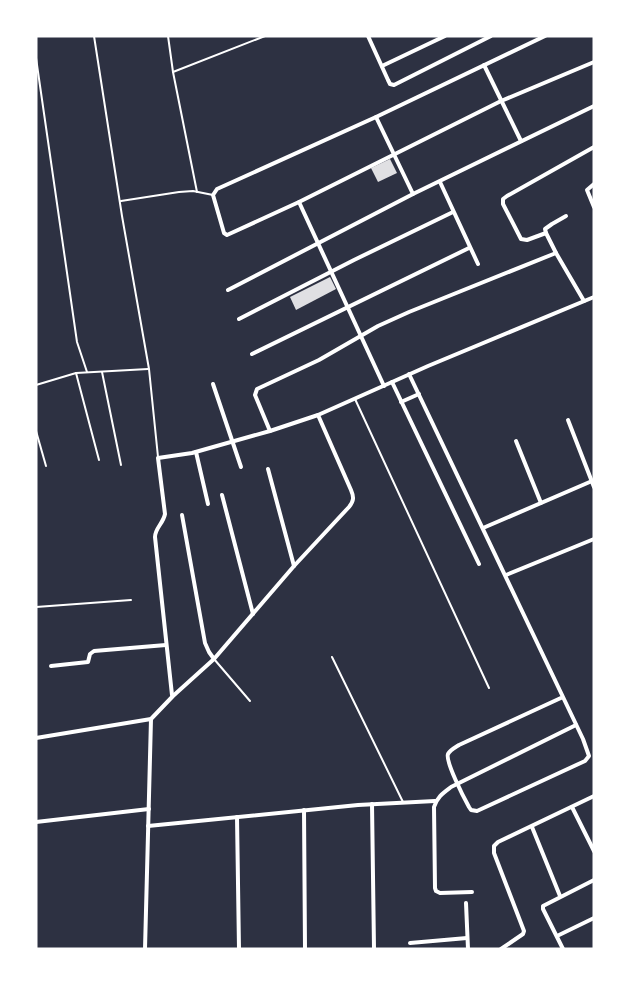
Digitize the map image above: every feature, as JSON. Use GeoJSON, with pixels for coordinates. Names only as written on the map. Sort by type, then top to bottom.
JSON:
{"type":"FeatureCollection","features":[{"type":"Feature","properties":{"kind":"street"},"geometry":{"type":"LineString","coordinates":[[368,36],[390,84],[396,84],[491,36]]}},
{"type":"Feature","properties":{"kind":"street"},"geometry":{"type":"LineString","coordinates":[[382,66],[445,36]]}},
{"type":"Feature","properties":{"kind":"street"},"geometry":{"type":"LineString","coordinates":[[545,36],[376,117],[217,189],[213,195],[224,234],[299,202],[501,101],[594,62]]}},
{"type":"Feature","properties":{"kind":"street"},"geometry":{"type":"LineString","coordinates":[[484,65],[521,141]]}},
{"type":"Feature","properties":{"kind":"street"},"geometry":{"type":"LineString","coordinates":[[228,290],[413,194],[594,106]]}},
{"type":"Feature","properties":{"kind":"street"},"geometry":{"type":"LineString","coordinates":[[376,117],[413,194]]}},
{"type":"Feature","properties":{"kind":"street"},"geometry":{"type":"LineString","coordinates":[[546,233],[527,240],[521,238],[503,204],[504,199],[594,147]]}},
{"type":"Feature","properties":{"kind":"street"},"geometry":{"type":"LineString","coordinates":[[440,182],[478,264]]}},
{"type":"Feature","properties":{"kind":"street"},"geometry":{"type":"LineString","coordinates":[[594,184],[587,190],[594,207]]}},
{"type":"Feature","properties":{"kind":"street"},"geometry":{"type":"LineString","coordinates":[[299,202],[384,386]]}},
{"type":"Feature","properties":{"kind":"street"},"geometry":{"type":"LineString","coordinates":[[240,319],[332,271],[453,213]]}},
{"type":"Feature","properties":{"kind":"street"},"geometry":{"type":"LineString","coordinates":[[567,216],[545,229],[584,301]]}},
{"type":"Feature","properties":{"kind":"street"},"geometry":{"type":"LineString","coordinates":[[252,354],[469,248]]}},
{"type":"Feature","properties":{"kind":"street"},"geometry":{"type":"LineString","coordinates":[[270,431],[255,394],[257,389],[319,360],[378,326],[556,253]]}},
{"type":"Feature","properties":{"kind":"street"},"geometry":{"type":"LineString","coordinates":[[172,696],[155,537],[156,530],[165,514],[158,458],[196,452],[318,416],[409,374],[594,297]]}},
{"type":"Feature","properties":{"kind":"street"},"geometry":{"type":"LineString","coordinates":[[409,374],[506,575],[563,697],[589,753],[585,761],[477,811],[471,810],[448,761],[449,751],[563,697]]}},
{"type":"Feature","properties":{"kind":"street"},"geometry":{"type":"LineString","coordinates":[[392,382],[479,564]]}},
{"type":"Feature","properties":{"kind":"street"},"geometry":{"type":"LineString","coordinates":[[213,384],[241,467]]}},
{"type":"Feature","properties":{"kind":"street"},"geometry":{"type":"LineString","coordinates":[[401,402],[419,394]]}},
{"type":"Feature","properties":{"kind":"street"},"geometry":{"type":"LineString","coordinates":[[36,738],[151,719],[172,696],[214,658],[254,615],[294,566],[352,503],[351,490],[318,416]]}},
{"type":"Feature","properties":{"kind":"street"},"geometry":{"type":"LineString","coordinates":[[568,420],[594,487]]}},
{"type":"Feature","properties":{"kind":"street"},"geometry":{"type":"LineString","coordinates":[[516,441],[541,503]]}},
{"type":"Feature","properties":{"kind":"street"},"geometry":{"type":"LineString","coordinates":[[196,452],[208,504]]}},
{"type":"Feature","properties":{"kind":"street"},"geometry":{"type":"LineString","coordinates":[[268,469],[294,566]]}},
{"type":"Feature","properties":{"kind":"street"},"geometry":{"type":"LineString","coordinates":[[483,528],[592,481]]}},
{"type":"Feature","properties":{"kind":"street"},"geometry":{"type":"LineString","coordinates":[[222,495],[254,615]]}},
{"type":"Feature","properties":{"kind":"street"},"geometry":{"type":"LineString","coordinates":[[182,515],[205,643],[214,658]]}},
{"type":"Feature","properties":{"kind":"street"},"geometry":{"type":"LineString","coordinates":[[506,575],[594,539]]}},
{"type":"Feature","properties":{"kind":"street"},"geometry":{"type":"LineString","coordinates":[[51,666],[88,662],[90,654],[94,651],[166,645]]}},
{"type":"Feature","properties":{"kind":"street"},"geometry":{"type":"LineString","coordinates":[[145,949],[151,719]]}},
{"type":"Feature","properties":{"kind":"street"},"geometry":{"type":"LineString","coordinates":[[472,892],[436,891],[435,801],[457,784],[576,725]]}},
{"type":"Feature","properties":{"kind":"street"},"geometry":{"type":"LineString","coordinates":[[501,949],[524,931],[493,849],[494,846],[594,796]]}},
{"type":"Feature","properties":{"kind":"street"},"geometry":{"type":"LineString","coordinates":[[148,826],[372,804],[435,801]]}},
{"type":"Feature","properties":{"kind":"street"},"geometry":{"type":"LineString","coordinates":[[372,804],[374,949]]}},
{"type":"Feature","properties":{"kind":"street"},"geometry":{"type":"LineString","coordinates":[[572,807],[594,851]]}},
{"type":"Feature","properties":{"kind":"street"},"geometry":{"type":"LineString","coordinates":[[36,822],[149,809]]}},
{"type":"Feature","properties":{"kind":"street"},"geometry":{"type":"LineString","coordinates":[[304,810],[305,949]]}},
{"type":"Feature","properties":{"kind":"street"},"geometry":{"type":"LineString","coordinates":[[237,817],[239,949]]}},
{"type":"Feature","properties":{"kind":"street"},"geometry":{"type":"LineString","coordinates":[[532,827],[560,896]]}},
{"type":"Feature","properties":{"kind":"street"},"geometry":{"type":"LineString","coordinates":[[563,949],[543,907],[544,904],[594,880]]}},
{"type":"Feature","properties":{"kind":"street"},"geometry":{"type":"LineString","coordinates":[[466,903],[468,949]]}},
{"type":"Feature","properties":{"kind":"street"},"geometry":{"type":"LineString","coordinates":[[557,936],[594,918]]}},
{"type":"Feature","properties":{"kind":"street"},"geometry":{"type":"LineString","coordinates":[[410,943],[467,938]]}},
{"type":"Feature","properties":{"kind":"lane"},"geometry":{"type":"LineString","coordinates":[[94,36],[149,369],[158,458]]}},
{"type":"Feature","properties":{"kind":"lane"},"geometry":{"type":"LineString","coordinates":[[168,36],[197,192]]}},
{"type":"Feature","properties":{"kind":"lane"},"geometry":{"type":"LineString","coordinates":[[173,72],[265,36]]}},
{"type":"Feature","properties":{"kind":"lane"},"geometry":{"type":"LineString","coordinates":[[36,58],[77,342],[87,372]]}},
{"type":"Feature","properties":{"kind":"lane"},"geometry":{"type":"LineString","coordinates":[[120,201],[179,192],[213,195]]}},
{"type":"Feature","properties":{"kind":"lane"},"geometry":{"type":"LineString","coordinates":[[36,385],[76,373],[149,369]]}},
{"type":"Feature","properties":{"kind":"lane"},"geometry":{"type":"LineString","coordinates":[[102,372],[121,465]]}},
{"type":"Feature","properties":{"kind":"lane"},"geometry":{"type":"LineString","coordinates":[[76,373],[99,460]]}},
{"type":"Feature","properties":{"kind":"lane"},"geometry":{"type":"LineString","coordinates":[[355,399],[489,688]]}},
{"type":"Feature","properties":{"kind":"lane"},"geometry":{"type":"LineString","coordinates":[[36,431],[46,466]]}},
{"type":"Feature","properties":{"kind":"lane"},"geometry":{"type":"LineString","coordinates":[[36,607],[131,600]]}},
{"type":"Feature","properties":{"kind":"lane"},"geometry":{"type":"LineString","coordinates":[[332,657],[403,802]]}},
{"type":"Feature","properties":{"kind":"lane"},"geometry":{"type":"LineString","coordinates":[[214,658],[250,702]]}},
{"type":"Feature","properties":{"kind":"building"},"geometry":{"type":"Polygon","coordinates":[[[390,159],[397,173],[378,182],[371,168],[390,159]]]}},
{"type":"Feature","properties":{"kind":"building"},"geometry":{"type":"Polygon","coordinates":[[[330,277],[336,289],[296,310],[290,297],[330,277]]]}}]}
